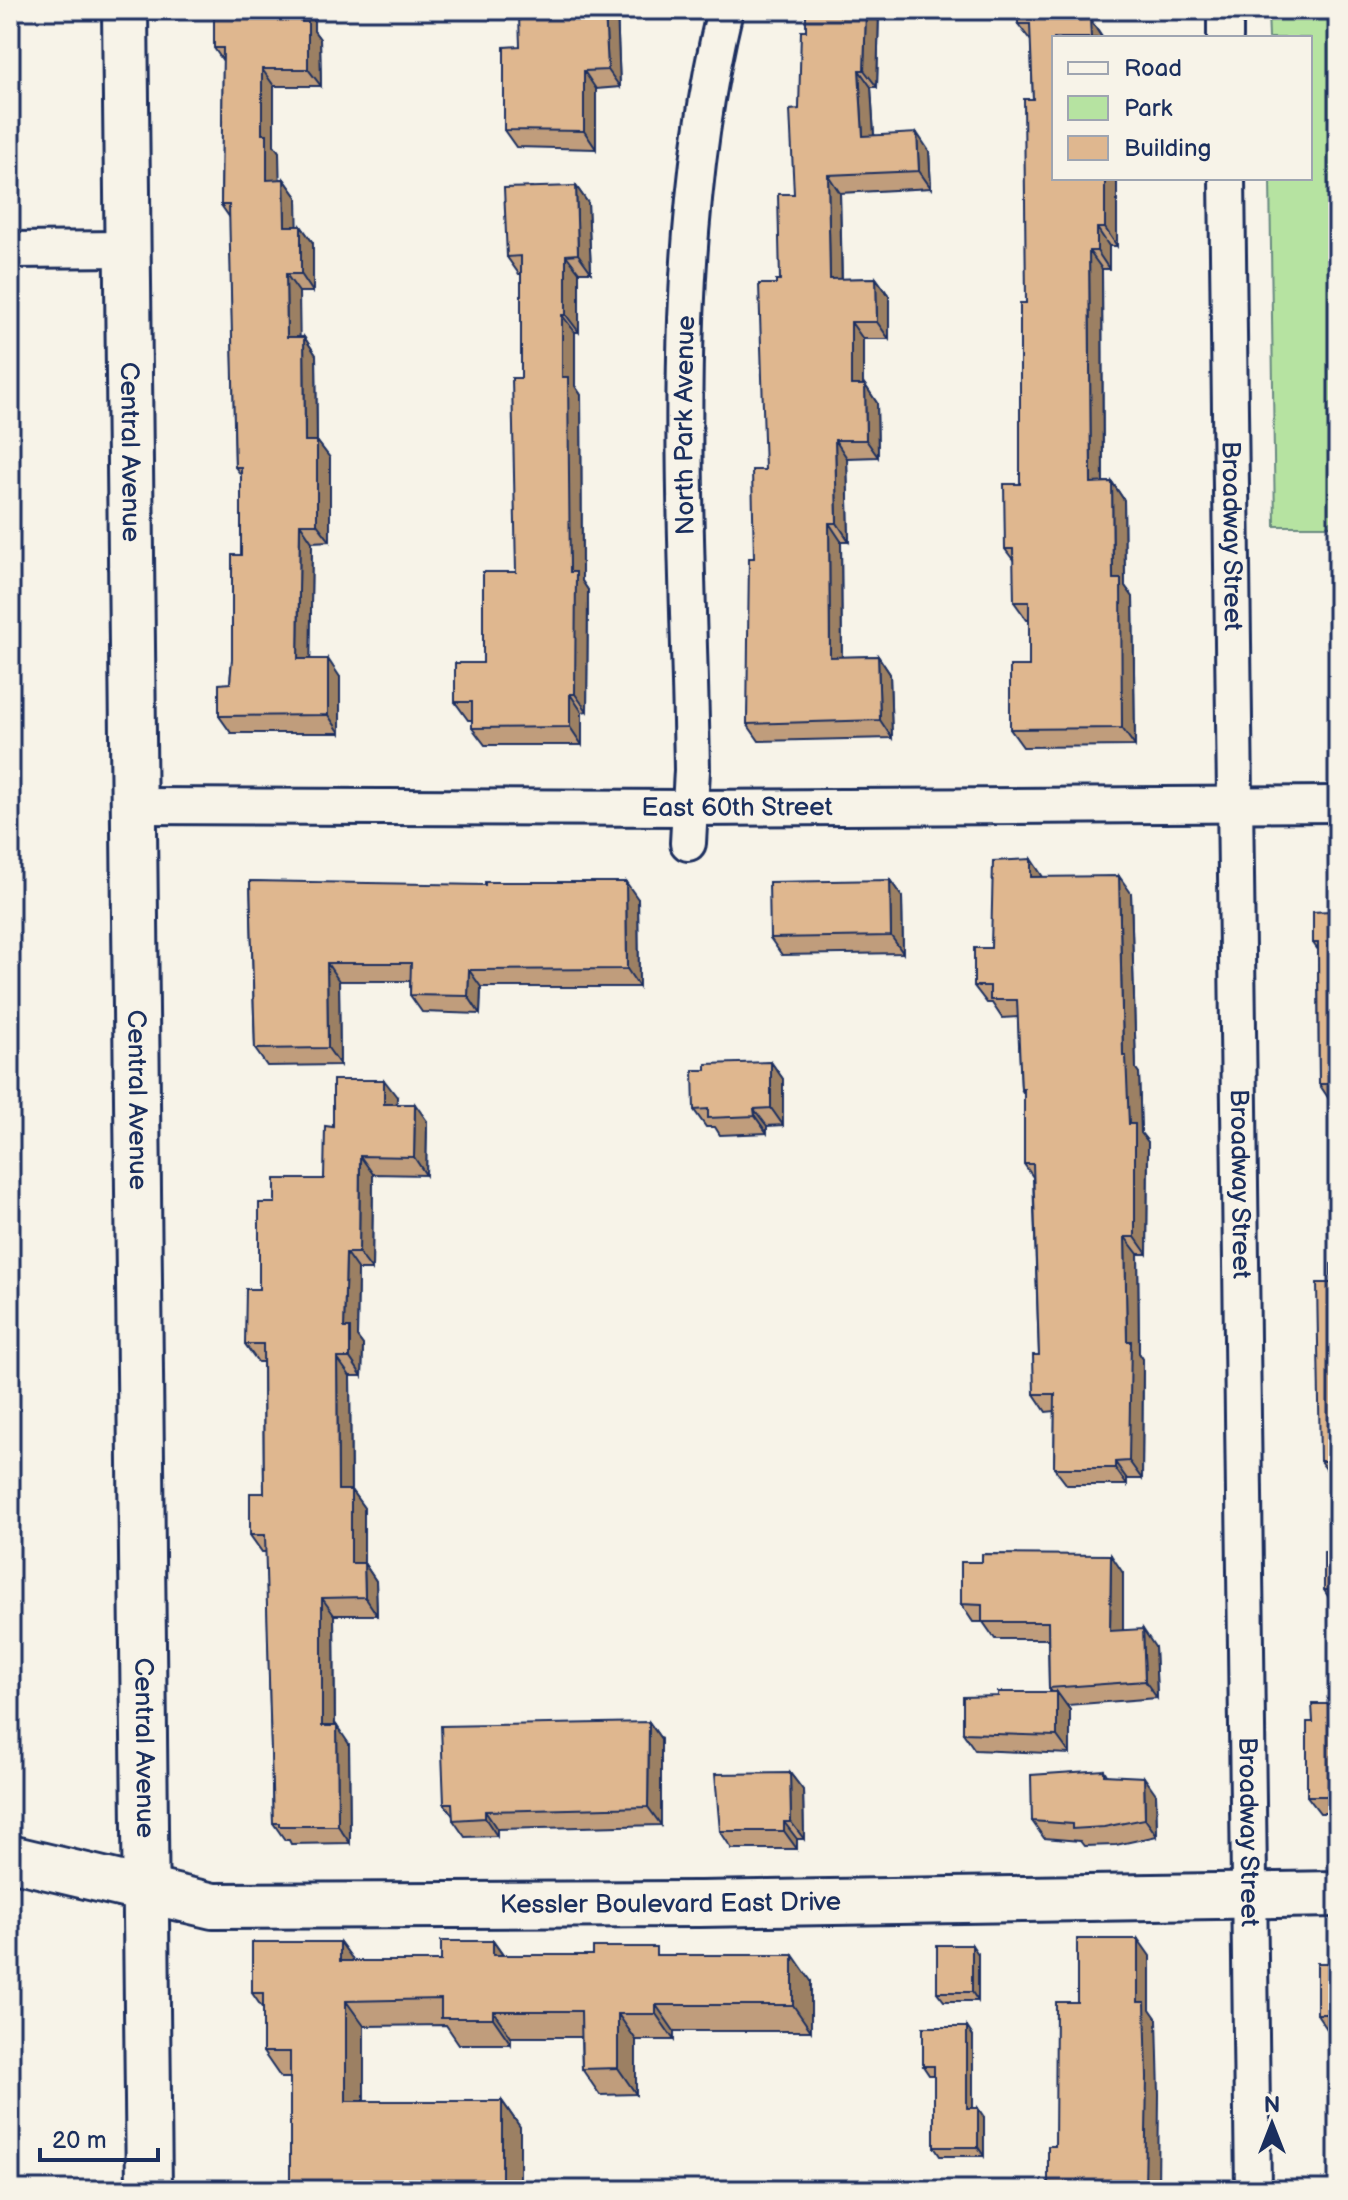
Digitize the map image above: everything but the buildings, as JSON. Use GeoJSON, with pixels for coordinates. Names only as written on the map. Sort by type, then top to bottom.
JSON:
{"type":"FeatureCollection","features":[{"type":"Feature","properties":{"kind":"main road","name":"Central Avenue"},"geometry":{"type":"LineString","coordinates":[[125,10],[149,2190]]}},
{"type":"Feature","properties":{"kind":"main road","name":"Kessler Boulevard East Drive"},"geometry":{"type":"LineString","coordinates":[[10,1858],[202,1904],[246,1906],[700,1904],[1338,1894]]}},
{"type":"Feature","properties":{"kind":"street","name":"North Park Avenue"},"geometry":{"type":"LineString","coordinates":[[688,843],[692,770],[686,274],[697,159],[725,10]]}},
{"type":"Feature","properties":{"kind":"street"},"geometry":{"type":"LineString","coordinates":[[1225,10],[1225,36]]}},
{"type":"Feature","properties":{"kind":"street","name":"Broadway Street"},"geometry":{"type":"LineString","coordinates":[[1227,180],[1253,2190]]}},
{"type":"Feature","properties":{"kind":"street"},"geometry":{"type":"LineString","coordinates":[[10,250],[127,249]]}},
{"type":"Feature","properties":{"kind":"street","name":"East 60th Street"},"geometry":{"type":"LineString","coordinates":[[135,806],[689,808],[1338,804]]}},
{"type":"Feature","properties":{"kind":"green space"},"geometry":{"type":"Polygon","coordinates":[[[1268,10],[1338,10],[1338,526],[1275,526],[1270,180],[1312,180],[1312,36],[1269,36],[1268,10]]]}}]}
